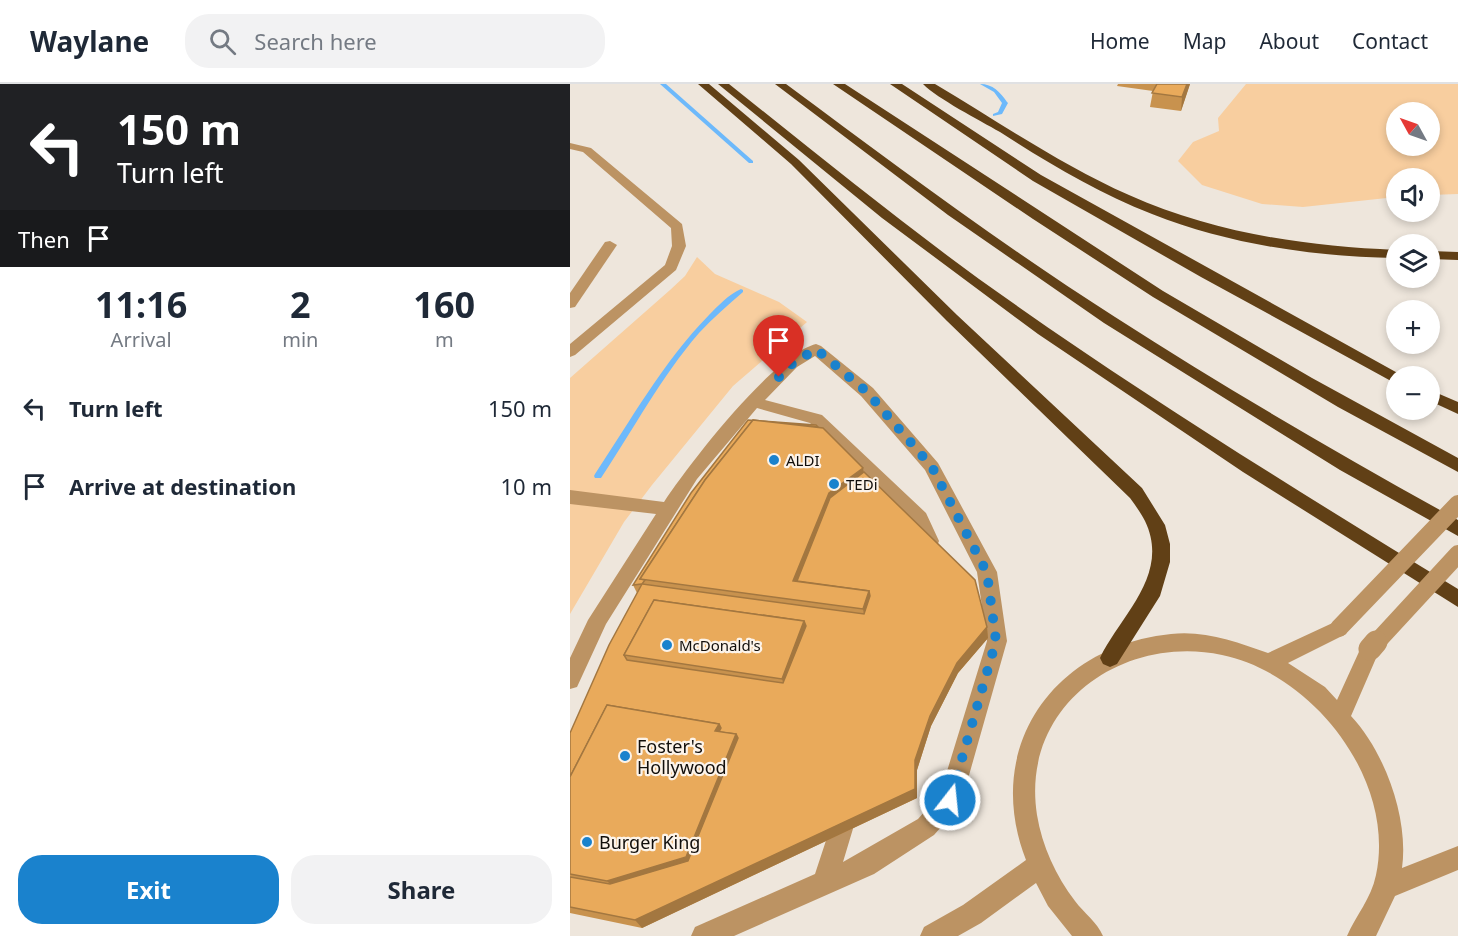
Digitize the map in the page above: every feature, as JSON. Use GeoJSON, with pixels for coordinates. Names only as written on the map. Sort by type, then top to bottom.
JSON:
{"type":"FeatureCollection","features":[{"type":"Feature","properties":{"kind":"highway"},"geometry":{"type":"LineString","coordinates":[[703,84],[795,162],[952,318],[1136,493],[1156,523],[1162,552],[1154,591],[1110,658]]}},
{"type":"Feature","properties":{"kind":"highway"},"geometry":{"type":"LineString","coordinates":[[723,84],[909,234],[1055,339],[1280,490],[1458,599]]}},
{"type":"Feature","properties":{"kind":"highway"},"geometry":{"type":"LineString","coordinates":[[780,84],[952,212],[1109,320],[1346,466],[1458,529]]}},
{"type":"Feature","properties":{"kind":"highway"},"geometry":{"type":"LineString","coordinates":[[838,84],[999,192],[1157,293],[1388,429],[1458,466]]}},
{"type":"Feature","properties":{"kind":"highway"},"geometry":{"type":"LineString","coordinates":[[895,84],[1037,178],[1206,274],[1386,372]]}},
{"type":"Feature","properties":{"kind":"highway"},"geometry":{"type":"LineString","coordinates":[[928,84],[1093,182],[1159,212],[1236,235],[1277,243],[1359,253],[1386,254]]}},
{"type":"Feature","properties":{"kind":"highway"},"geometry":{"type":"LineString","coordinates":[[1440,255],[1458,256]]}},
{"type":"Feature","properties":{"kind":"highway"},"geometry":{"type":"LineString","coordinates":[[1440,400],[1458,410]]}},
{"type":"Feature","properties":{"kind":"street"},"geometry":{"type":"LineString","coordinates":[[570,146],[586,150],[677,227],[679,246],[671,267],[570,352]]}},
{"type":"Feature","properties":{"kind":"street"},"geometry":{"type":"LineString","coordinates":[[570,304],[610,245]]}},
{"type":"Feature","properties":{"kind":"street"},"geometry":{"type":"LineString","coordinates":[[570,681],[598,620],[691,475],[753,402],[792,364],[816,349],[867,392],[932,467],[987,573],[996,641],[950,800],[926,827],[865,865],[704,936]]}},
{"type":"Feature","properties":{"kind":"street"},"geometry":{"type":"LineString","coordinates":[[753,402],[816,419],[920,518],[930,541]]}},
{"type":"Feature","properties":{"kind":"street"},"geometry":{"type":"LineString","coordinates":[[570,497],[668,509]]}},
{"type":"Feature","properties":{"kind":"street"},"geometry":{"type":"LineString","coordinates":[[1271,662],[1339,628],[1458,504]]}},
{"type":"Feature","properties":{"kind":"street"},"geometry":{"type":"LineString","coordinates":[[1341,715],[1370,649],[1458,554]]}},
{"type":"Feature","properties":{"kind":"street"},"geometry":{"type":"LineString","coordinates":[[971,615],[993,618]]}},
{"type":"Feature","properties":{"kind":"street"},"geometry":{"type":"LineString","coordinates":[[1090,936],[1078,925],[1056,896],[1039,865],[1025,817],[1025,770],[1037,729],[1060,694],[1090,667],[1127,650],[1174,642],[1223,646],[1271,662],[1308,685],[1341,715],[1363,745],[1380,778],[1390,814],[1392,851],[1386,887],[1370,924],[1360,936]]}},
{"type":"Feature","properties":{"kind":"street"},"geometry":{"type":"LineString","coordinates":[[813,831],[848,805],[825,882]]}},
{"type":"Feature","properties":{"kind":"street"},"geometry":{"type":"LineString","coordinates":[[1386,887],[1458,858]]}},
{"type":"Feature","properties":{"kind":"street"},"geometry":{"type":"LineString","coordinates":[[933,936],[972,914],[1039,865]]}},
{"type":"Feature","properties":{"kind":"shaded area"},"geometry":{"type":"Polygon","coordinates":[[[1246,84],[1458,84],[1458,194],[1440,195],[1440,168],[1386,168],[1386,198],[1303,207],[1262,204],[1202,185],[1178,161],[1193,142],[1219,131],[1218,118],[1246,84]]]}},
{"type":"Feature","properties":{"kind":"shaded area"},"geometry":{"type":"Polygon","coordinates":[[[697,257],[715,274],[779,302],[807,322],[733,386],[652,485],[624,522],[570,614],[570,378],[685,276],[697,257]]]}},
{"type":"Feature","properties":{"kind":"building"},"geometry":{"type":"Polygon","coordinates":[[[1157,84],[1187,84],[1182,97],[1152,93],[1157,84]]]}},
{"type":"Feature","properties":{"kind":"building"},"geometry":{"type":"Polygon","coordinates":[[[748,420],[753,420],[705,480],[640,579],[645,580],[642,584],[633,585],[691,493],[748,420]]]}},
{"type":"Feature","properties":{"kind":"building"},"geometry":{"type":"Polygon","coordinates":[[[753,420],[823,428],[863,468],[829,493],[793,581],[869,591],[863,609],[640,579],[705,480],[753,420]]]}},
{"type":"Feature","properties":{"kind":"building"},"geometry":{"type":"Polygon","coordinates":[[[764,421],[816,425],[818,427],[764,421]]]}},
{"type":"Feature","properties":{"kind":"building"},"geometry":{"type":"Polygon","coordinates":[[[864,472],[975,580],[987,627],[957,663],[930,716],[915,760],[915,789],[635,920],[570,907],[570,877],[610,884],[688,861],[738,738],[736,734],[719,732],[721,728],[719,724],[607,705],[570,777],[570,733],[609,645],[642,584],[864,614],[870,596],[869,591],[797,581],[830,498],[864,472]],[[654,600],[624,655],[627,660],[783,683],[806,626],[804,621],[654,600]]]}},
{"type":"Feature","properties":{"kind":"building"},"geometry":{"type":"Polygon","coordinates":[[[654,600],[804,621],[782,679],[624,655],[654,600]]]}},
{"type":"Feature","properties":{"kind":"building"},"geometry":{"type":"Polygon","coordinates":[[[607,705],[719,724],[715,731],[736,734],[686,857],[607,881],[570,874],[570,777],[607,705]]]}},
{"type":"Feature","properties":{"kind":"waterway"},"geometry":{"type":"LineString","coordinates":[[663,84],[751,162]]}},
{"type":"Feature","properties":{"kind":"waterway"},"geometry":{"type":"LineString","coordinates":[[983,84],[996,91],[1005,103],[1000,113],[995,115]]}},
{"type":"Feature","properties":{"kind":"waterway"},"geometry":{"type":"LineString","coordinates":[[598,476],[679,353],[697,331],[741,291]]}},
{"type":"Feature","properties":{"kind":"place","name":"ALDI"},"geometry":{"type":"Point","coordinates":[774,460]}},
{"type":"Feature","properties":{"kind":"place","name":"TEDi"},"geometry":{"type":"Point","coordinates":[834,484]}},
{"type":"Feature","properties":{"kind":"place","name":"McDonald's"},"geometry":{"type":"Point","coordinates":[667,645]}},
{"type":"Feature","properties":{"kind":"place","name":"Foster's Hollywood"},"geometry":{"type":"Point","coordinates":[625,756]}},
{"type":"Feature","properties":{"kind":"place","name":"Burger King"},"geometry":{"type":"Point","coordinates":[587,842]}},
{"type":"Feature","properties":{"kind":"route"},"geometry":{"type":"LineString","coordinates":[[779,377],[792,364],[816,349],[867,392],[932,467],[987,573],[996,641],[950,800]]}}]}
